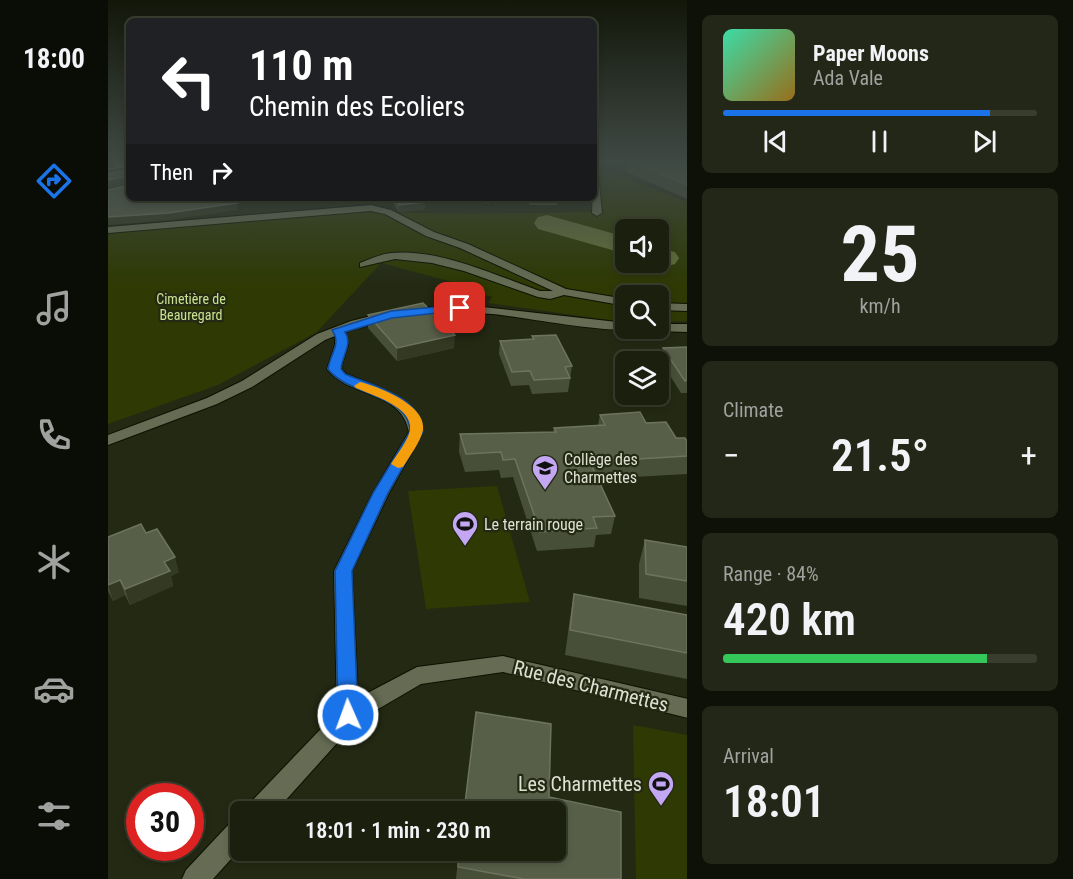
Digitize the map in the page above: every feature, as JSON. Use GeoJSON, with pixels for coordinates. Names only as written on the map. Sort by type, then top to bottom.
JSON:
{"type":"FeatureCollection","features":[{"type":"Feature","properties":{"kind":"street"},"geometry":{"type":"LineString","coordinates":[[596,203],[597,213]]}},
{"type":"Feature","properties":{"kind":"street"},"geometry":{"type":"LineString","coordinates":[[108,230],[371,208],[388,212],[430,234],[473,250],[563,292],[615,301]]}},
{"type":"Feature","properties":{"kind":"street"},"geometry":{"type":"LineString","coordinates":[[363,265],[393,256],[425,260],[458,265],[538,294],[550,296],[563,292]]}},
{"type":"Feature","properties":{"kind":"street"},"geometry":{"type":"LineString","coordinates":[[669,307],[687,308]]}},
{"type":"Feature","properties":{"kind":"street"},"geometry":{"type":"LineString","coordinates":[[108,440],[221,397],[268,372],[302,348],[338,330],[391,315],[460,308],[615,326]]}},
{"type":"Feature","properties":{"kind":"street"},"geometry":{"type":"LineString","coordinates":[[669,328],[687,328]]}},
{"type":"Feature","properties":{"kind":"street"},"geometry":{"type":"LineString","coordinates":[[338,330],[343,338],[343,344],[336,358],[334,369],[341,377],[401,403],[417,422],[416,432],[381,493],[343,571],[348,715]]}},
{"type":"Feature","properties":{"kind":"street","name":"Rue des Charmettes"},"geometry":{"type":"LineString","coordinates":[[268,801],[348,715],[417,676],[503,664],[687,709]]}},
{"type":"Feature","properties":{"kind":"street"},"geometry":{"type":"LineString","coordinates":[[195,879],[230,842]]}},
{"type":"Feature","properties":{"kind":"green space","name":"Cimetière de Beauregard"},"geometry":{"type":"Polygon","coordinates":[[[596,203],[687,203],[687,321],[669,322],[669,285],[615,285],[615,321],[488,303],[492,297],[485,295],[446,294],[452,282],[381,263],[317,332],[218,385],[108,424],[108,232],[351,212],[470,214],[594,212],[596,203]]]}},
{"type":"Feature","properties":{"kind":"green space","name":"Le terrain rouge"},"geometry":{"type":"Polygon","coordinates":[[[497,486],[530,602],[426,609],[408,491],[497,486]]]}},
{"type":"Feature","properties":{"kind":"green space","name":"Les Charmettes"},"geometry":{"type":"Polygon","coordinates":[[[633,725],[687,735],[687,879],[636,879],[633,725]]]}},
{"type":"Feature","properties":{"kind":"building"},"geometry":{"type":"Polygon","coordinates":[[[108,203],[237,203],[168,213],[108,217],[108,203]]]}},
{"type":"Feature","properties":{"kind":"building"},"geometry":{"type":"Polygon","coordinates":[[[423,303],[455,335],[397,348],[368,315],[423,303]]]}},
{"type":"Feature","properties":{"kind":"building"},"geometry":{"type":"Polygon","coordinates":[[[556,335],[572,366],[565,367],[570,378],[534,380],[530,371],[512,372],[500,341],[556,335]]]}},
{"type":"Feature","properties":{"kind":"building"},"geometry":{"type":"Polygon","coordinates":[[[687,347],[687,380],[685,381],[669,357],[669,351],[663,348],[687,347]]]}},
{"type":"Feature","properties":{"kind":"building"},"geometry":{"type":"Polygon","coordinates":[[[640,412],[646,423],[666,422],[676,438],[685,438],[687,456],[590,462],[615,516],[593,517],[597,528],[540,532],[515,459],[503,460],[501,452],[466,454],[460,434],[556,432],[554,428],[605,425],[600,415],[640,412]]]}},
{"type":"Feature","properties":{"kind":"building"},"geometry":{"type":"Polygon","coordinates":[[[141,524],[146,533],[157,529],[175,557],[164,562],[170,571],[125,589],[120,580],[108,585],[108,537],[141,524]]]}},
{"type":"Feature","properties":{"kind":"building"},"geometry":{"type":"Polygon","coordinates":[[[645,540],[687,547],[687,581],[646,574],[645,540]]]}},
{"type":"Feature","properties":{"kind":"building"},"geometry":{"type":"Polygon","coordinates":[[[574,594],[687,615],[687,653],[570,630],[574,594]]]}},
{"type":"Feature","properties":{"kind":"building"},"geometry":{"type":"Polygon","coordinates":[[[476,712],[551,724],[549,797],[621,812],[621,879],[524,879],[458,867],[458,861],[566,861],[566,801],[465,801],[476,712]]]}},
{"type":"Feature","properties":{"kind":"waterway"},"geometry":{"type":"LineString","coordinates":[[547,223],[615,243]]}},
{"type":"Feature","properties":{"kind":"slow traffic"},"geometry":{"type":"LineString","coordinates":[[360,386],[401,403],[417,422],[416,432],[398,464]]}},
{"type":"Feature","properties":{"kind":"place","name":"Collège des Charmettes"},"geometry":{"type":"Point","coordinates":[545,491]}},
{"type":"Feature","properties":{"kind":"place","name":"Le terrain rouge"},"geometry":{"type":"Point","coordinates":[465,547]}},
{"type":"Feature","properties":{"kind":"place","name":"Les Charmettes"},"geometry":{"type":"Point","coordinates":[661,807]}},
{"type":"Feature","properties":{"kind":"route"},"geometry":{"type":"LineString","coordinates":[[348,715],[343,571],[381,493],[416,432],[417,422],[401,403],[341,377],[334,369],[336,358],[343,344],[343,338],[338,330],[391,315],[419,310],[460,308]]}}]}
